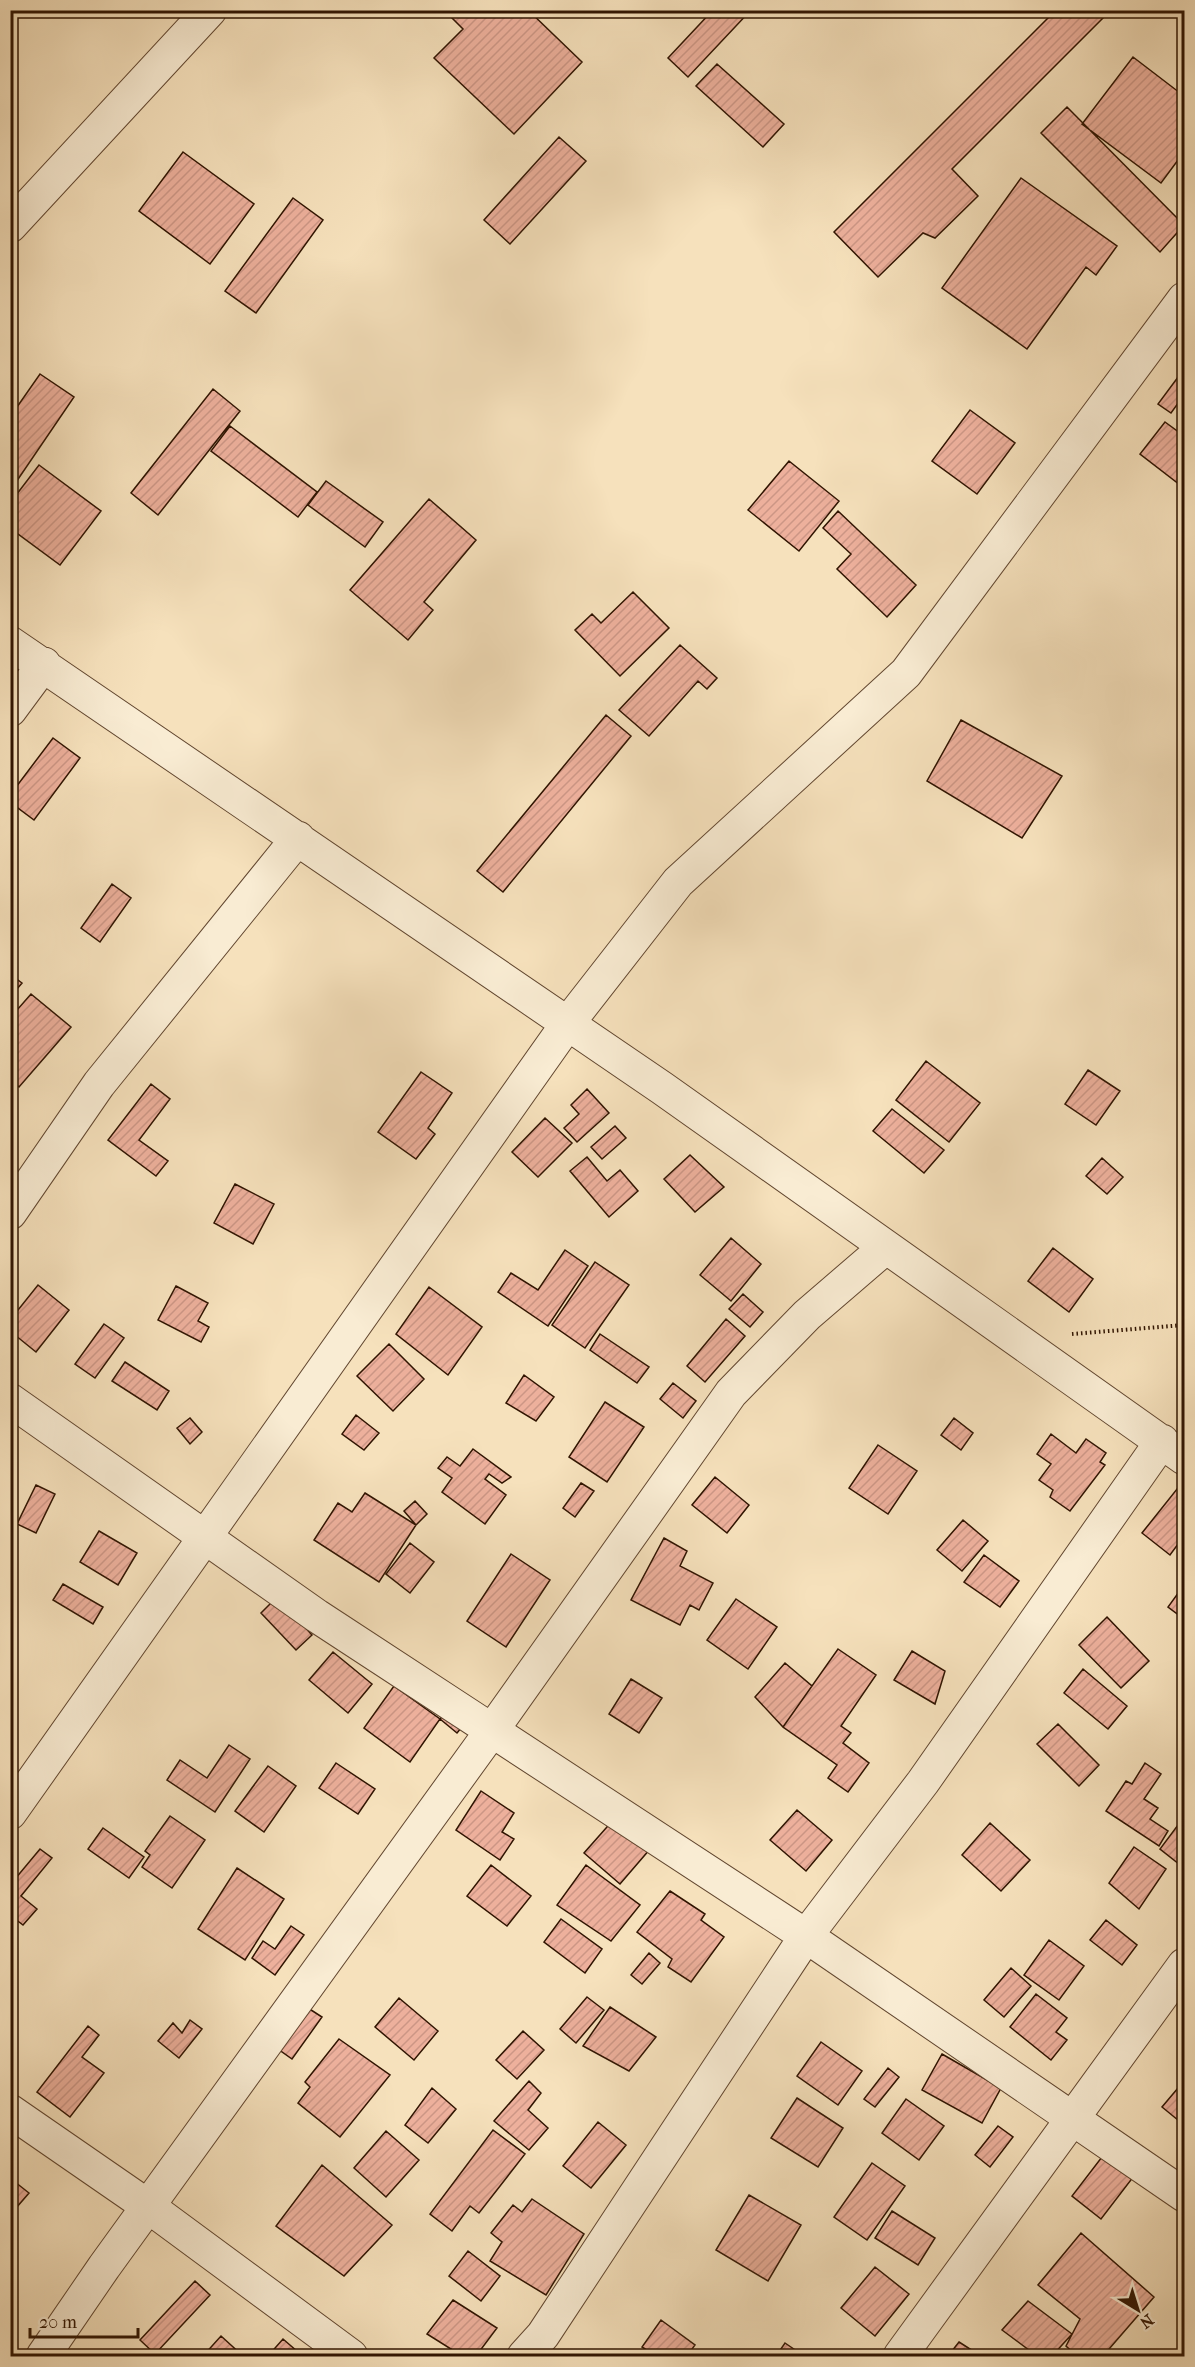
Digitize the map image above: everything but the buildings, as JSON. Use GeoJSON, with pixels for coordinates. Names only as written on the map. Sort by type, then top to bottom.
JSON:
{"type":"FeatureCollection","features":[{"type":"Feature","properties":{"kind":"street"},"geometry":{"type":"LineString","coordinates":[[10,226],[210,10]]}},
{"type":"Feature","properties":{"kind":"street"},"geometry":{"type":"LineString","coordinates":[[10,1813],[568,1023],[678,882],[906,673],[1185,299]]}},
{"type":"Feature","properties":{"kind":"street"},"geometry":{"type":"LineString","coordinates":[[10,643],[568,1023],[1173,1450],[806,1936],[543,2335],[524,2356]]}},
{"type":"Feature","properties":{"kind":"street"},"geometry":{"type":"LineString","coordinates":[[10,710],[44,664]]}},
{"type":"Feature","properties":{"kind":"street"},"geometry":{"type":"LineString","coordinates":[[10,1213],[99,1084],[298,838]]}},
{"type":"Feature","properties":{"kind":"street"},"geometry":{"type":"LineString","coordinates":[[43,2356],[731,1393],[807,1315],[886,1247]]}},
{"type":"Feature","properties":{"kind":"street"},"geometry":{"type":"LineString","coordinates":[[10,1400],[317,1616],[493,1729],[806,1936],[1185,2194]]}},
{"type":"Feature","properties":{"kind":"street"},"geometry":{"type":"LineString","coordinates":[[900,2356],[1185,1965]]}},
{"type":"Feature","properties":{"kind":"street"},"geometry":{"type":"LineString","coordinates":[[10,2111],[149,2207],[351,2356]]}},
{"type":"Feature","properties":{"kind":"path"},"geometry":{"type":"LineString","coordinates":[[1068,1334],[1185,1325]]}}]}
